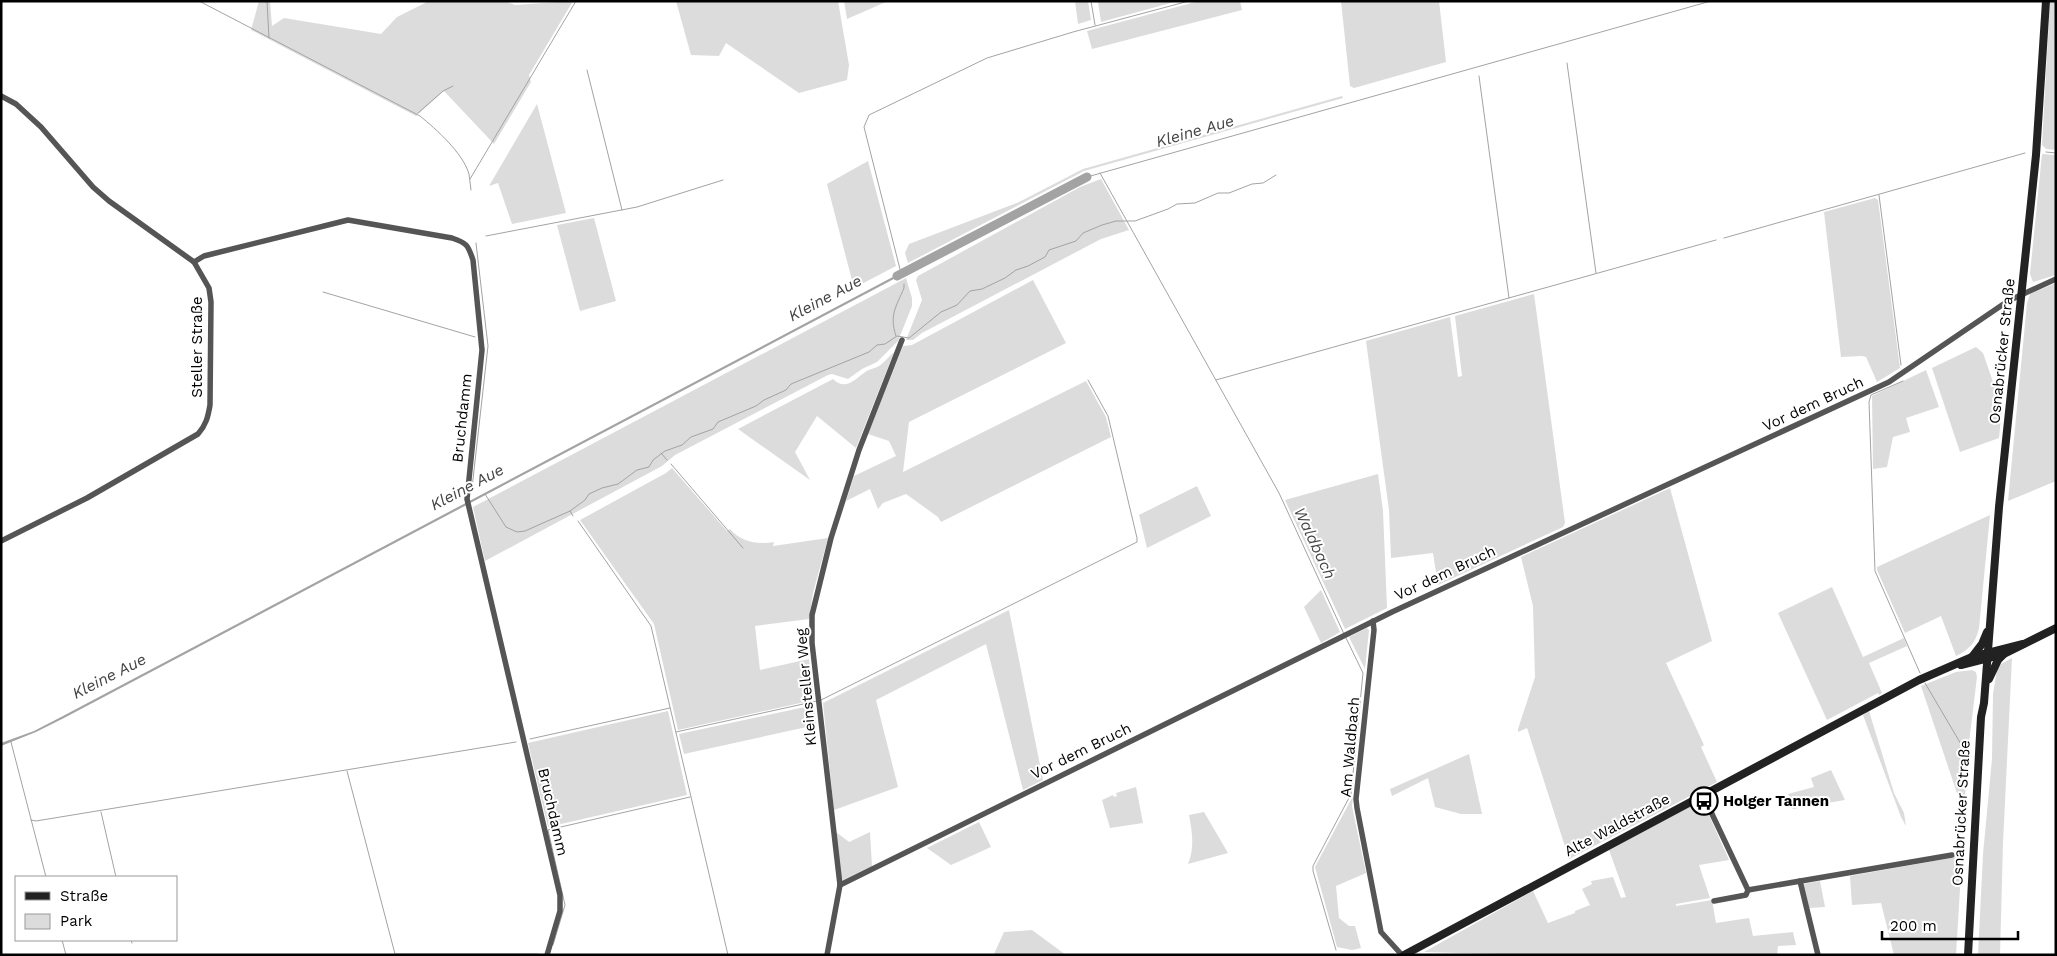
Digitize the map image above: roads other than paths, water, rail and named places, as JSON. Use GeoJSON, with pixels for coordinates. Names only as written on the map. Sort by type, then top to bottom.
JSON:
{"type":"FeatureCollection","features":[{"type":"Feature","properties":{"kind":"main road","name":"Osnabrücker Straße"},"geometry":{"type":"LineString","coordinates":[[1968,955],[1981,717],[1984,703],[1999,507],[2036,155],[2046,1]]}},
{"type":"Feature","properties":{"kind":"main road"},"geometry":{"type":"LineString","coordinates":[[1986,675],[1981,667],[1972,660],[1982,644],[1990,625]]}},
{"type":"Feature","properties":{"kind":"main road","name":"Alte Waldstraße"},"geometry":{"type":"LineString","coordinates":[[1403,955],[1923,678],[1950,667],[2003,652],[2056,628]]}},
{"type":"Feature","properties":{"kind":"main road"},"geometry":{"type":"LineString","coordinates":[[1985,688],[2003,652],[1994,646],[1989,638]]}},
{"type":"Feature","properties":{"kind":"main road","name":"Osnabrücker Straße"},"geometry":{"type":"LineString","coordinates":[[1972,955],[1986,717],[1984,703]]}},
{"type":"Feature","properties":{"kind":"street","name":"Steller Straße"},"geometry":{"type":"LineString","coordinates":[[1,96],[16,104],[41,127],[93,187],[109,201],[194,262],[209,288],[211,302],[210,405],[204,428],[198,434],[87,498],[1,541]]}},
{"type":"Feature","properties":{"kind":"street","name":"Bruchdamm"},"geometry":{"type":"LineString","coordinates":[[194,262],[204,256],[348,220],[452,238],[465,243],[473,260],[482,336],[467,499],[468,508],[560,895],[560,911],[547,955]]}},
{"type":"Feature","properties":{"kind":"street","name":"Vor dem Bruch"},"geometry":{"type":"LineString","coordinates":[[840,885],[1345,634],[1889,382],[2008,301],[2036,286],[2056,279]]}},
{"type":"Feature","properties":{"kind":"street","name":"Kleinsteller Weg"},"geometry":{"type":"LineString","coordinates":[[827,955],[840,885],[818,701],[812,643],[812,615],[816,595],[859,450],[902,340]]}},
{"type":"Feature","properties":{"kind":"street","name":"Am Waldbach"},"geometry":{"type":"LineString","coordinates":[[1373,621],[1374,630],[1357,808],[1381,932],[1403,955]]}},
{"type":"Feature","properties":{"kind":"street"},"geometry":{"type":"LineString","coordinates":[[1702,795],[1748,890]]}},
{"type":"Feature","properties":{"kind":"street"},"geometry":{"type":"LineString","coordinates":[[1748,890],[1952,855]]}},
{"type":"Feature","properties":{"kind":"street"},"geometry":{"type":"LineString","coordinates":[[1800,881],[1818,955]]}},
{"type":"Feature","properties":{"kind":"street"},"geometry":{"type":"LineString","coordinates":[[1714,901],[1746,895],[1748,890]]}},
{"type":"Feature","properties":{"kind":"waterway"},"geometry":{"type":"LineString","coordinates":[[199,1],[420,116],[441,135],[461,158],[469,174],[471,190]]}},
{"type":"Feature","properties":{"kind":"waterway"},"geometry":{"type":"LineString","coordinates":[[267,1],[269,38]]}},
{"type":"Feature","properties":{"kind":"waterway"},"geometry":{"type":"LineString","coordinates":[[470,179],[576,1]]}},
{"type":"Feature","properties":{"kind":"waterway"},"geometry":{"type":"LineString","coordinates":[[1091,1],[1095,25]]}},
{"type":"Feature","properties":{"kind":"waterway"},"geometry":{"type":"LineString","coordinates":[[902,277],[864,127],[869,115],[987,58],[1073,32],[1189,1]]}},
{"type":"Feature","properties":{"kind":"waterway","name":"Kleine Aue"},"geometry":{"type":"LineString","coordinates":[[1087,177],[1711,1]]}},
{"type":"Feature","properties":{"kind":"waterway"},"geometry":{"type":"LineString","coordinates":[[1567,63],[1596,273]]}},
{"type":"Feature","properties":{"kind":"waterway"},"geometry":{"type":"LineString","coordinates":[[587,70],[622,210]]}},
{"type":"Feature","properties":{"kind":"waterway"},"geometry":{"type":"LineString","coordinates":[[1479,76],[1509,298]]}},
{"type":"Feature","properties":{"kind":"waterway"},"geometry":{"type":"LineString","coordinates":[[418,113],[443,91],[453,86]]}},
{"type":"Feature","properties":{"kind":"waterway"},"geometry":{"type":"LineString","coordinates":[[2046,152],[2056,153]]}},
{"type":"Feature","properties":{"kind":"waterway"},"geometry":{"type":"LineString","coordinates":[[1724,238],[2025,153]]}},
{"type":"Feature","properties":{"kind":"waterway","name":"Waldbach"},"geometry":{"type":"LineString","coordinates":[[1100,173],[1279,493],[1344,634]]}},
{"type":"Feature","properties":{"kind":"waterway"},"geometry":{"type":"LineString","coordinates":[[485,494],[506,527],[517,532],[525,531],[570,511],[585,500],[589,494],[618,484],[637,470],[649,467],[653,460],[665,451],[682,445],[691,437],[713,429],[718,422],[756,406],[764,400],[786,390],[791,384],[869,352],[877,345],[885,344],[897,336],[909,338],[941,312],[957,305],[970,291],[982,289],[1005,278],[1016,270],[1045,257],[1049,250],[1076,241],[1083,233],[1116,221],[1135,221],[1177,204],[1195,203],[1218,193],[1229,193],[1252,184],[1263,183],[1276,175]]}},
{"type":"Feature","properties":{"kind":"waterway","name":"Kleine Aue"},"geometry":{"type":"LineString","coordinates":[[897,276],[1087,177]]}},
{"type":"Feature","properties":{"kind":"waterway"},"geometry":{"type":"LineString","coordinates":[[486,236],[637,207],[723,180]]}},
{"type":"Feature","properties":{"kind":"waterway"},"geometry":{"type":"LineString","coordinates":[[1879,195],[1901,365]]}},
{"type":"Feature","properties":{"kind":"waterway"},"geometry":{"type":"LineString","coordinates":[[1216,380],[1716,240]]}},
{"type":"Feature","properties":{"kind":"waterway"},"geometry":{"type":"LineString","coordinates":[[472,488],[488,346],[476,243]]}},
{"type":"Feature","properties":{"kind":"waterway"},"geometry":{"type":"LineString","coordinates":[[896,336],[893,317],[904,284]]}},
{"type":"Feature","properties":{"kind":"waterway"},"geometry":{"type":"LineString","coordinates":[[323,292],[475,337]]}},
{"type":"Feature","properties":{"kind":"waterway"},"geometry":{"type":"LineString","coordinates":[[821,700],[1137,542],[1108,416],[1088,380]]}},
{"type":"Feature","properties":{"kind":"waterway"},"geometry":{"type":"LineString","coordinates":[[1903,381],[1871,395],[1869,402],[1875,571],[1920,673]]}},
{"type":"Feature","properties":{"kind":"waterway"},"geometry":{"type":"LineString","coordinates":[[661,453],[667,460]]}},
{"type":"Feature","properties":{"kind":"waterway"},"geometry":{"type":"LineString","coordinates":[[671,464],[743,548]]}},
{"type":"Feature","properties":{"kind":"waterway"},"geometry":{"type":"LineString","coordinates":[[570,511],[573,516]]}},
{"type":"Feature","properties":{"kind":"waterway"},"geometry":{"type":"LineString","coordinates":[[578,521],[651,626],[728,955]]}},
{"type":"Feature","properties":{"kind":"waterway","name":"Waldbach"},"geometry":{"type":"LineString","coordinates":[[1336,950],[1313,866],[1351,794],[1363,673],[1346,638]]}},
{"type":"Feature","properties":{"kind":"waterway"},"geometry":{"type":"LineString","coordinates":[[1925,683],[1965,751]]}},
{"type":"Feature","properties":{"kind":"waterway"},"geometry":{"type":"LineString","coordinates":[[676,732],[817,701]]}},
{"type":"Feature","properties":{"kind":"waterway"},"geometry":{"type":"LineString","coordinates":[[530,739],[670,708]]}},
{"type":"Feature","properties":{"kind":"waterway"},"geometry":{"type":"LineString","coordinates":[[11,742],[46,876]]}},
{"type":"Feature","properties":{"kind":"waterway"},"geometry":{"type":"LineString","coordinates":[[31,820],[36,821],[516,742]]}},
{"type":"Feature","properties":{"kind":"waterway"},"geometry":{"type":"LineString","coordinates":[[347,771],[395,954],[538,954]]}},
{"type":"Feature","properties":{"kind":"waterway"},"geometry":{"type":"LineString","coordinates":[[553,945],[565,905],[548,830],[690,797]]}},
{"type":"Feature","properties":{"kind":"waterway"},"geometry":{"type":"LineString","coordinates":[[101,812],[116,876]]}},
{"type":"Feature","properties":{"kind":"waterway"},"geometry":{"type":"LineString","coordinates":[[62,941],[66,955]]}},
{"type":"Feature","properties":{"kind":"waterway"},"geometry":{"type":"LineString","coordinates":[[799,955],[823,955]]}},
{"type":"Feature","properties":{"kind":"place","name":"Holger Tannen"},"geometry":{"type":"Point","coordinates":[1704,801]}}]}
